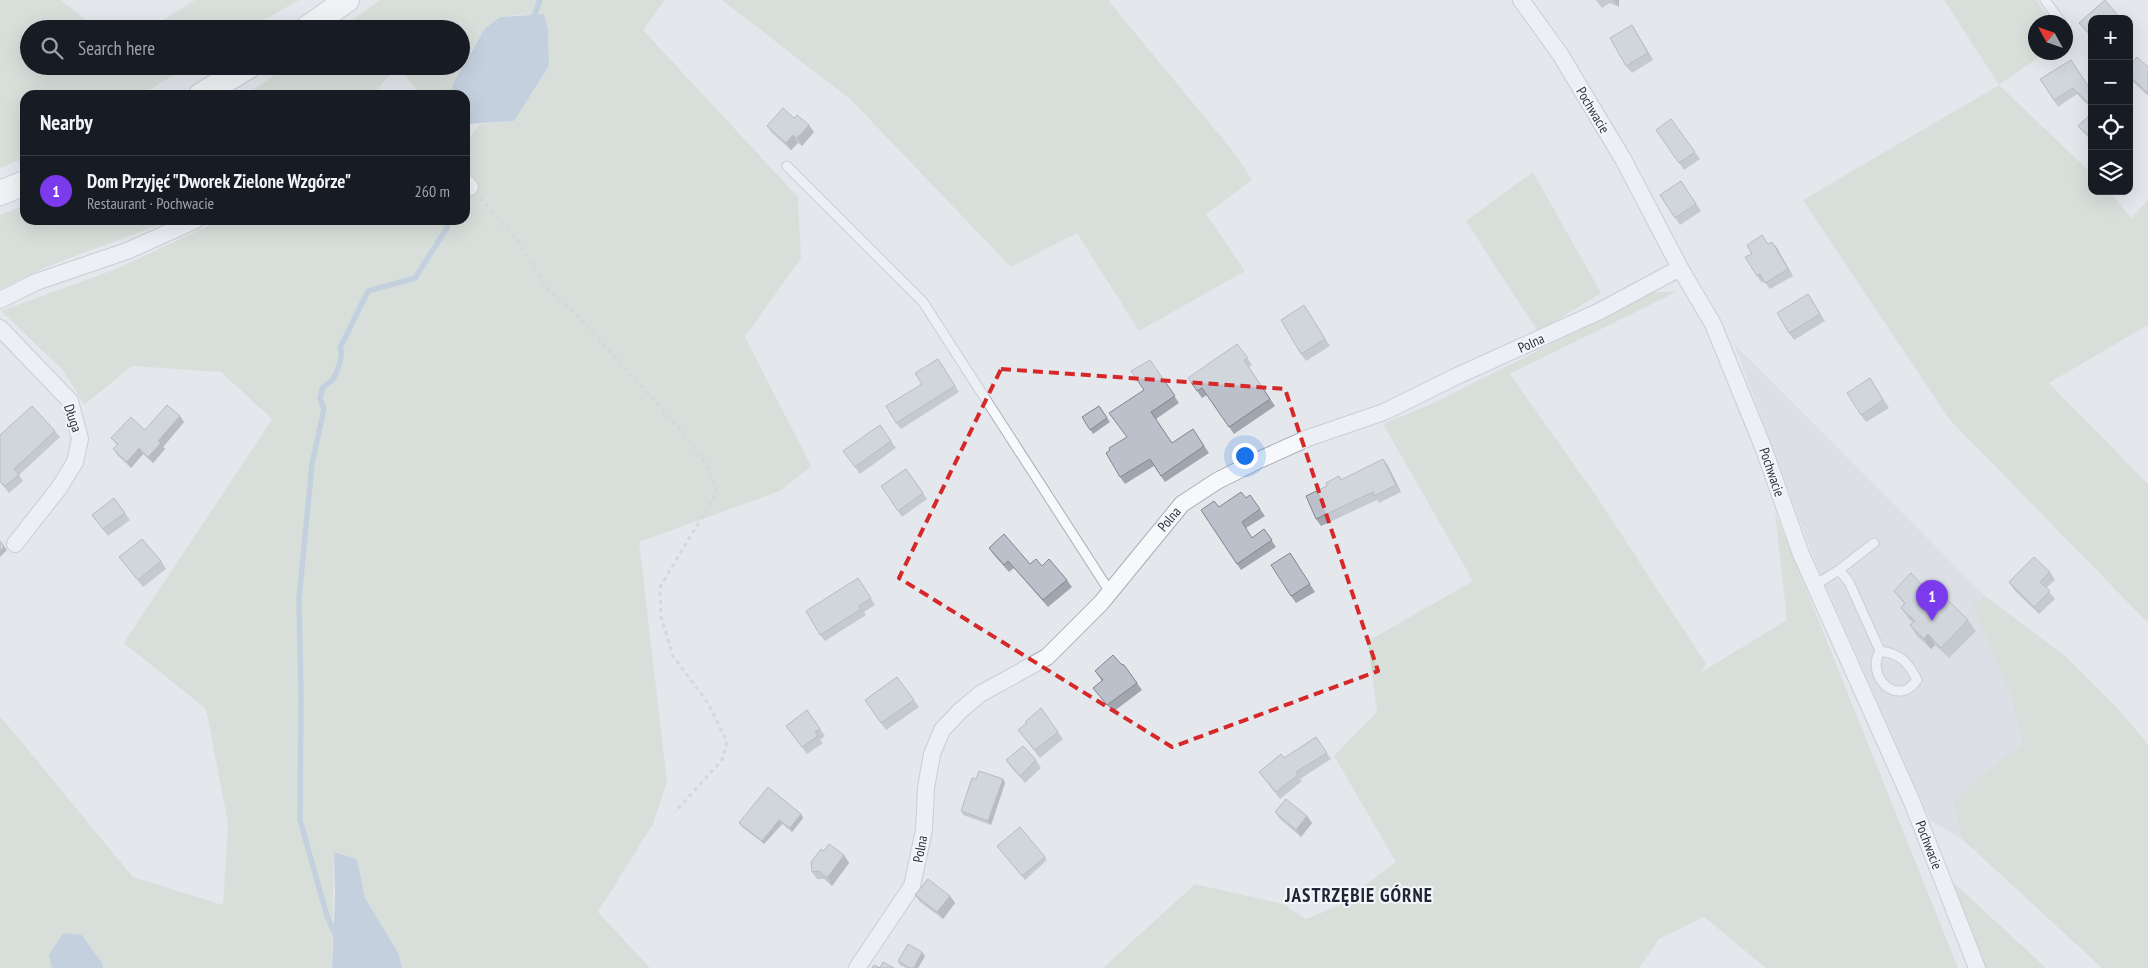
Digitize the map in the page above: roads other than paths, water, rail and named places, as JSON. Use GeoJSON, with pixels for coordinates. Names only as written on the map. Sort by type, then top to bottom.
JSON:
{"type":"FeatureCollection","features":[{"type":"Feature","properties":{"kind":"main road"},"geometry":{"type":"LineString","coordinates":[[319,20],[347,0]]}},
{"type":"Feature","properties":{"kind":"main road"},"geometry":{"type":"LineString","coordinates":[[209,90],[234,75]]}},
{"type":"Feature","properties":{"kind":"main road"},"geometry":{"type":"LineString","coordinates":[[0,193],[20,185]]}},
{"type":"Feature","properties":{"kind":"street","name":"Pochwacie"},"geometry":{"type":"LineString","coordinates":[[1521,0],[1560,54],[1623,159],[1680,268],[1713,324],[1764,447],[1801,554],[1912,802],[1977,968]]}},
{"type":"Feature","properties":{"kind":"street"},"geometry":{"type":"LineString","coordinates":[[0,300],[36,282],[127,251],[185,225]]}},
{"type":"Feature","properties":{"kind":"street","name":"Polna"},"geometry":{"type":"LineString","coordinates":[[857,968],[912,886],[924,830],[926,788],[932,754],[942,730],[980,694],[1047,657],[1110,592],[1182,504],[1217,481],[1308,438],[1384,412],[1457,376],[1600,311],[1680,268]]}},
{"type":"Feature","properties":{"kind":"street","name":"Długa"},"geometry":{"type":"LineString","coordinates":[[0,328],[70,402],[80,439],[75,462],[59,488],[15,544]]}},
{"type":"Feature","properties":{"kind":"lane"},"geometry":{"type":"LineString","coordinates":[[2046,0],[2056,15]]}},
{"type":"Feature","properties":{"kind":"lane"},"geometry":{"type":"LineString","coordinates":[[787,166],[923,302],[1110,592]]}},
{"type":"Feature","properties":{"kind":"lane"},"geometry":{"type":"LineString","coordinates":[[1815,585],[1839,570],[1874,543]]}},
{"type":"Feature","properties":{"kind":"lane"},"geometry":{"type":"LineString","coordinates":[[1839,570],[1849,582],[1880,651]]}},
{"type":"Feature","properties":{"kind":"lane"},"geometry":{"type":"LineString","coordinates":[[1880,651],[1895,653],[1906,663],[1917,680],[1911,689],[1904,692],[1896,691],[1880,680],[1875,671],[1875,660],[1880,651]]}},
{"type":"Feature","properties":{"kind":"water"},"geometry":{"type":"Polygon","coordinates":[[[544,14],[548,30],[549,66],[514,121],[470,124],[470,90],[452,90],[458,75],[470,75],[470,54],[485,28],[500,17],[544,14]]]}},
{"type":"Feature","properties":{"kind":"water"},"geometry":{"type":"Polygon","coordinates":[[[334,852],[357,859],[365,898],[399,954],[402,968],[332,968],[335,894],[334,852]]]}},
{"type":"Feature","properties":{"kind":"water"},"geometry":{"type":"Polygon","coordinates":[[[63,933],[82,935],[102,963],[103,968],[52,968],[49,955],[63,933]]]}},
{"type":"Feature","properties":{"kind":"waterway"},"geometry":{"type":"LineString","coordinates":[[532,21],[540,0]]}},
{"type":"Feature","properties":{"kind":"waterway"},"geometry":{"type":"LineString","coordinates":[[337,938],[327,916],[300,820],[301,697],[299,599],[312,464],[324,409],[320,399],[322,389],[331,381],[336,373],[341,360],[340,348],[368,291],[415,278],[447,228],[447,225]]}},
{"type":"Feature","properties":{"kind":"place","name":"Dom Przyjęć \"Dworek Zielone Wzgórze\""},"geometry":{"type":"Point","coordinates":[1932,621]}},
{"type":"Feature","properties":{"kind":"district","name":"JASTRZĘBIE GÓRNE"},"geometry":{"type":"Point","coordinates":[1359,895]}}]}
